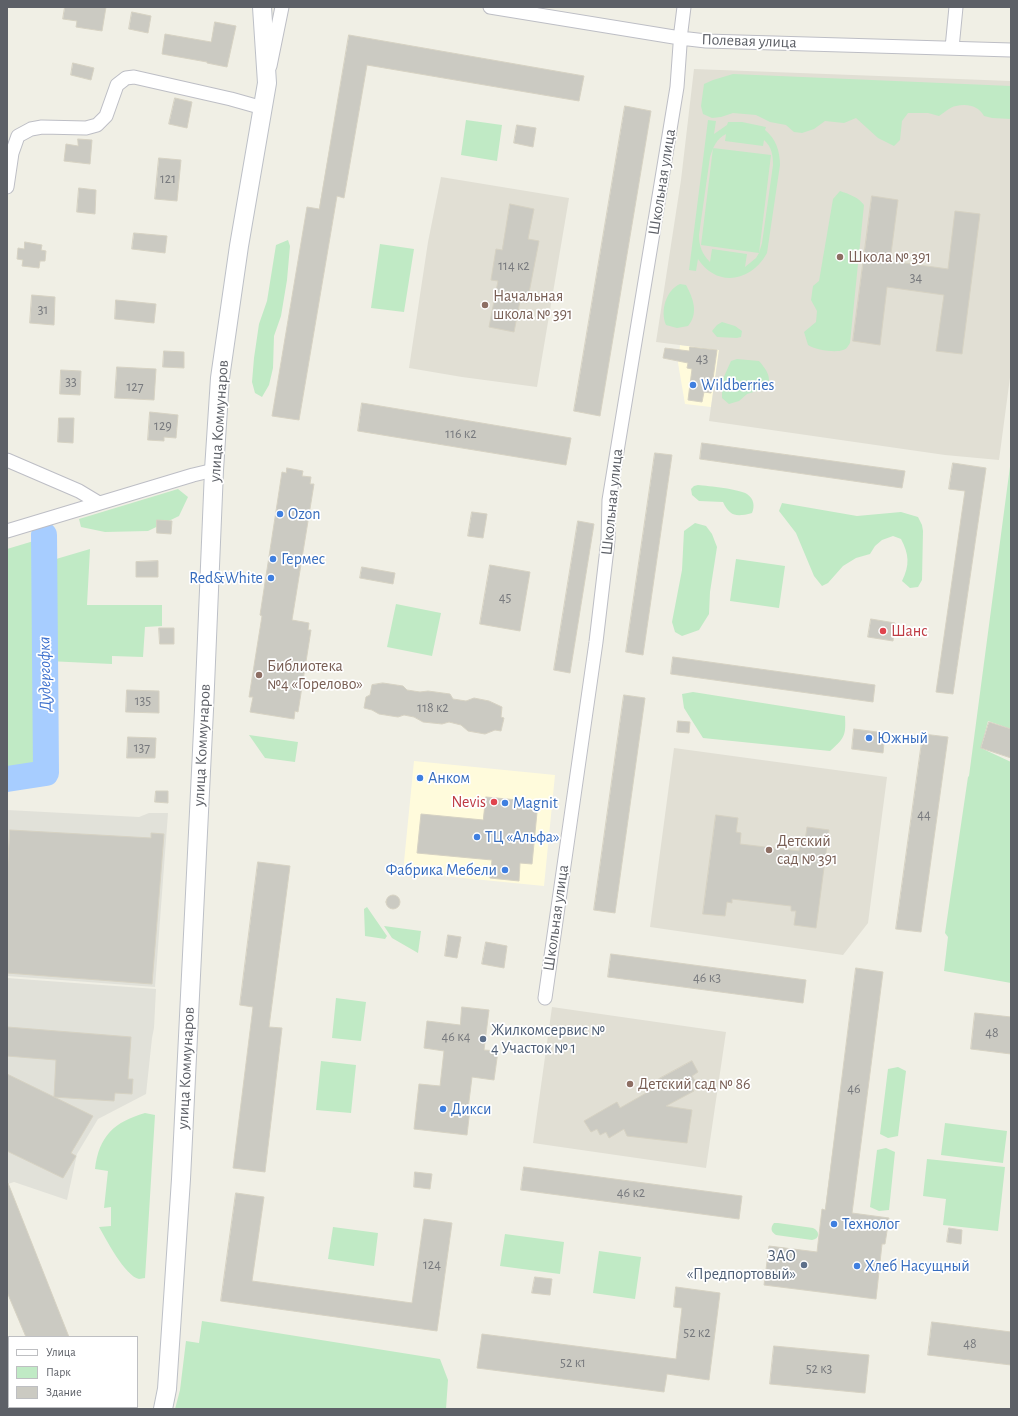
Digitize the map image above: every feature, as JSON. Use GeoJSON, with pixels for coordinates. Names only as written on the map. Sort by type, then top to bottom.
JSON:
{"type":"FeatureCollection","features":[{"type":"Feature","properties":{"kind":"street","name":"улица Коммунаров"},"geometry":{"type":"LineString","coordinates":[[262,7],[267,83]]}},
{"type":"Feature","properties":{"kind":"street","name":"улица Коммунаров"},"geometry":{"type":"LineString","coordinates":[[163,1409],[167,1389],[180,1187],[204,710],[214,470],[220,378],[239,246],[262,108],[282,7]]}},
{"type":"Feature","properties":{"kind":"street","name":"Полевая улица"},"geometry":{"type":"LineString","coordinates":[[490,7],[706,41],[1011,50]]}},
{"type":"Feature","properties":{"kind":"street","name":"Школьная улица"},"geometry":{"type":"LineString","coordinates":[[545,998],[596,642],[608,540],[609,500],[678,87],[680,38],[684,7]]}},
{"type":"Feature","properties":{"kind":"street"},"geometry":{"type":"LineString","coordinates":[[952,48],[956,7]]}},
{"type":"Feature","properties":{"kind":"street"},"geometry":{"type":"LineString","coordinates":[[7,187],[12,153],[18,136],[31,129],[42,127],[86,128],[97,125],[106,116],[117,85],[126,78],[134,77],[231,99],[262,108]]}},
{"type":"Feature","properties":{"kind":"street"},"geometry":{"type":"LineString","coordinates":[[7,460],[79,491],[99,503]]}},
{"type":"Feature","properties":{"kind":"street"},"geometry":{"type":"LineString","coordinates":[[7,531],[214,470]]}},
{"type":"Feature","properties":{"kind":"shaded area","name":"Школа № 391"},"geometry":{"type":"Polygon","coordinates":[[[694,69],[1011,81],[1011,370],[999,460],[945,455],[709,421],[719,350],[656,342],[681,180],[694,69]]]}},
{"type":"Feature","properties":{"kind":"shaded area","name":"Начальная школа № 391"},"geometry":{"type":"Polygon","coordinates":[[[441,177],[569,198],[537,387],[409,368],[428,242],[441,177]]]}},
{"type":"Feature","properties":{"kind":"shaded area"},"geometry":{"type":"Polygon","coordinates":[[[680,345],[719,350],[711,407],[685,404],[678,363],[680,345]]]}},
{"type":"Feature","properties":{"kind":"shaded area","name":"Детский сад № 391"},"geometry":{"type":"Polygon","coordinates":[[[674,748],[887,777],[868,923],[843,955],[650,927],[674,748]]]}},
{"type":"Feature","properties":{"kind":"shaded area"},"geometry":{"type":"Polygon","coordinates":[[[414,761],[555,775],[544,886],[403,872],[414,761]]]}},
{"type":"Feature","properties":{"kind":"shaded area"},"geometry":{"type":"Polygon","coordinates":[[[7,810],[139,817],[149,813],[168,813],[155,987],[7,976],[7,810]]]}},
{"type":"Feature","properties":{"kind":"shaded area"},"geometry":{"type":"Polygon","coordinates":[[[7,978],[156,989],[154,1028],[146,1094],[98,1119],[77,1154],[67,1200],[14,1182],[8,1184],[69,1336],[26,1336],[7,1292],[7,978]]]}},
{"type":"Feature","properties":{"kind":"shaded area","name":"Детский сад № 86"},"geometry":{"type":"Polygon","coordinates":[[[552,1007],[726,1032],[706,1168],[533,1143],[552,1007]]]}},
{"type":"Feature","properties":{"kind":"green space"},"geometry":{"type":"Polygon","coordinates":[[[733,74],[1011,86],[1011,119],[984,116],[979,110],[968,105],[956,106],[939,116],[928,113],[908,113],[902,121],[900,140],[894,146],[878,138],[856,118],[844,123],[825,121],[814,129],[802,133],[794,132],[786,125],[770,122],[756,115],[733,113],[712,118],[703,114],[701,106],[704,84],[733,74]]]}},
{"type":"Feature","properties":{"kind":"green space"},"geometry":{"type":"Polygon","coordinates":[[[466,120],[502,125],[497,161],[461,155],[466,120]]]}},
{"type":"Feature","properties":{"kind":"green space"},"geometry":{"type":"Polygon","coordinates":[[[708,120],[716,121],[714,134],[727,125],[728,122],[742,122],[766,127],[765,130],[775,141],[777,146],[780,165],[767,253],[760,263],[752,270],[734,278],[715,274],[706,268],[698,259],[696,271],[689,270],[708,120]],[[726,134],[717,141],[710,157],[699,235],[700,246],[710,262],[712,249],[747,254],[745,267],[756,258],[762,243],[773,165],[772,152],[764,140],[763,146],[725,141],[726,134]]]}},
{"type":"Feature","properties":{"kind":"green space"},"geometry":{"type":"Polygon","coordinates":[[[713,148],[771,155],[759,253],[701,245],[713,148]]]}},
{"type":"Feature","properties":{"kind":"green space"},"geometry":{"type":"Polygon","coordinates":[[[840,191],[856,198],[864,205],[850,343],[844,350],[840,351],[820,350],[808,345],[804,332],[816,322],[817,311],[811,300],[813,286],[819,281],[833,199],[840,191]]]}},
{"type":"Feature","properties":{"kind":"green space"},"geometry":{"type":"Polygon","coordinates":[[[288,240],[290,246],[287,280],[281,316],[274,336],[273,368],[269,385],[262,397],[255,393],[252,382],[259,324],[267,301],[276,245],[288,240]]]}},
{"type":"Feature","properties":{"kind":"green space"},"geometry":{"type":"Polygon","coordinates":[[[380,244],[414,249],[404,312],[371,308],[380,244]]]}},
{"type":"Feature","properties":{"kind":"green space"},"geometry":{"type":"Polygon","coordinates":[[[680,284],[686,285],[693,300],[694,311],[688,326],[677,328],[666,325],[664,319],[664,307],[671,291],[680,284]]]}},
{"type":"Feature","properties":{"kind":"green space"},"geometry":{"type":"Polygon","coordinates":[[[722,322],[735,326],[742,331],[741,337],[717,337],[712,331],[722,322]]]}},
{"type":"Feature","properties":{"kind":"green space"},"geometry":{"type":"Polygon","coordinates":[[[737,359],[759,361],[768,374],[769,383],[763,389],[747,394],[739,401],[729,404],[722,398],[722,381],[731,361],[737,359]]]}},
{"type":"Feature","properties":{"kind":"green space"},"geometry":{"type":"Polygon","coordinates":[[[1011,459],[1011,729],[988,721],[981,748],[1011,762],[1011,983],[944,971],[948,937],[945,933],[969,776],[1011,459]]]}},
{"type":"Feature","properties":{"kind":"green space"},"geometry":{"type":"Polygon","coordinates":[[[698,485],[731,489],[747,494],[753,503],[752,513],[734,515],[728,511],[723,502],[699,501],[692,495],[691,489],[698,485]]]}},
{"type":"Feature","properties":{"kind":"green space"},"geometry":{"type":"Polygon","coordinates":[[[178,489],[188,497],[179,516],[148,531],[105,532],[81,527],[79,519],[178,489]]]}},
{"type":"Feature","properties":{"kind":"green space"},"geometry":{"type":"Polygon","coordinates":[[[782,503],[857,516],[901,512],[918,517],[923,531],[922,580],[918,587],[910,588],[902,581],[905,575],[908,560],[906,550],[901,539],[893,536],[882,540],[875,546],[870,554],[856,558],[843,566],[828,583],[822,586],[814,576],[796,533],[779,511],[782,503]]]}},
{"type":"Feature","properties":{"kind":"green space"},"geometry":{"type":"Polygon","coordinates":[[[695,523],[706,526],[712,534],[717,547],[710,592],[709,614],[699,630],[682,636],[675,632],[672,622],[682,570],[684,531],[695,523]]]}},
{"type":"Feature","properties":{"kind":"green space"},"geometry":{"type":"Polygon","coordinates":[[[37,540],[41,771],[7,776],[7,549],[37,540]]]}},
{"type":"Feature","properties":{"kind":"green space"},"geometry":{"type":"Polygon","coordinates":[[[90,549],[87,605],[162,605],[162,626],[145,627],[143,657],[112,656],[112,664],[47,661],[46,562],[90,549]]]}},
{"type":"Feature","properties":{"kind":"green space"},"geometry":{"type":"Polygon","coordinates":[[[736,559],[785,566],[779,608],[730,601],[736,559]]]}},
{"type":"Feature","properties":{"kind":"green space"},"geometry":{"type":"Polygon","coordinates":[[[396,604],[441,613],[432,656],[387,647],[396,604]]]}},
{"type":"Feature","properties":{"kind":"green space"},"geometry":{"type":"Polygon","coordinates":[[[693,692],[845,716],[844,736],[830,751],[703,738],[684,708],[682,694],[693,692]]]}},
{"type":"Feature","properties":{"kind":"green space"},"geometry":{"type":"Polygon","coordinates":[[[249,735],[298,742],[295,762],[265,758],[249,735]]]}},
{"type":"Feature","properties":{"kind":"green space"},"geometry":{"type":"Polygon","coordinates":[[[367,907],[387,936],[385,939],[365,936],[364,909],[367,907]]]}},
{"type":"Feature","properties":{"kind":"green space"},"geometry":{"type":"Polygon","coordinates":[[[384,926],[421,931],[418,953],[392,938],[384,926]]]}},
{"type":"Feature","properties":{"kind":"green space"},"geometry":{"type":"Polygon","coordinates":[[[336,998],[366,1002],[361,1041],[332,1038],[336,998]]]}},
{"type":"Feature","properties":{"kind":"green space"},"geometry":{"type":"Polygon","coordinates":[[[321,1061],[356,1065],[351,1113],[316,1110],[321,1061]]]}},
{"type":"Feature","properties":{"kind":"green space"},"geometry":{"type":"Polygon","coordinates":[[[898,1067],[906,1071],[898,1136],[888,1138],[880,1134],[888,1069],[898,1067]]]}},
{"type":"Feature","properties":{"kind":"green space"},"geometry":{"type":"Polygon","coordinates":[[[145,1113],[155,1115],[145,1278],[139,1279],[128,1271],[122,1264],[99,1227],[111,1226],[111,1207],[104,1208],[108,1171],[95,1169],[100,1148],[104,1139],[110,1132],[125,1121],[145,1113]]]}},
{"type":"Feature","properties":{"kind":"green space"},"geometry":{"type":"Polygon","coordinates":[[[945,1123],[1007,1131],[1003,1163],[941,1155],[945,1123]]]}},
{"type":"Feature","properties":{"kind":"green space"},"geometry":{"type":"Polygon","coordinates":[[[886,1148],[895,1152],[889,1210],[879,1211],[870,1207],[877,1150],[886,1148]]]}},
{"type":"Feature","properties":{"kind":"green space"},"geometry":{"type":"Polygon","coordinates":[[[927,1159],[1005,1167],[998,1231],[943,1225],[946,1199],[923,1196],[927,1159]]]}},
{"type":"Feature","properties":{"kind":"green space"},"geometry":{"type":"Polygon","coordinates":[[[774,1223],[813,1228],[817,1231],[818,1237],[812,1240],[776,1235],[772,1230],[774,1223]]]}},
{"type":"Feature","properties":{"kind":"green space"},"geometry":{"type":"Polygon","coordinates":[[[333,1227],[378,1233],[374,1266],[328,1259],[333,1227]]]}},
{"type":"Feature","properties":{"kind":"green space"},"geometry":{"type":"Polygon","coordinates":[[[505,1234],[564,1242],[560,1274],[500,1266],[505,1234]]]}},
{"type":"Feature","properties":{"kind":"green space"},"geometry":{"type":"Polygon","coordinates":[[[599,1251],[641,1257],[635,1299],[593,1293],[599,1251]]]}},
{"type":"Feature","properties":{"kind":"green space"},"geometry":{"type":"Polygon","coordinates":[[[202,1321],[440,1359],[448,1380],[446,1409],[175,1409],[180,1390],[186,1341],[199,1343],[202,1321]]]}},
{"type":"Feature","properties":{"kind":"building"},"geometry":{"type":"Polygon","coordinates":[[[65,7],[106,7],[102,31],[76,27],[77,21],[63,19],[65,7]]]}},
{"type":"Feature","properties":{"kind":"building"},"geometry":{"type":"Polygon","coordinates":[[[132,12],[151,16],[148,33],[129,29],[132,12]]]}},
{"type":"Feature","properties":{"kind":"building"},"geometry":{"type":"Polygon","coordinates":[[[215,22],[236,26],[227,67],[162,54],[165,34],[211,42],[215,22]]]}},
{"type":"Feature","properties":{"kind":"building"},"geometry":{"type":"Polygon","coordinates":[[[349,35],[584,76],[579,101],[367,65],[344,198],[337,196],[299,420],[272,416],[307,207],[319,209],[349,35]]]}},
{"type":"Feature","properties":{"kind":"building"},"geometry":{"type":"Polygon","coordinates":[[[73,63],[94,68],[91,80],[71,75],[73,63]]]}},
{"type":"Feature","properties":{"kind":"building"},"geometry":{"type":"Polygon","coordinates":[[[175,98],[192,102],[187,128],[169,124],[175,98]]]}},
{"type":"Feature","properties":{"kind":"building"},"geometry":{"type":"Polygon","coordinates":[[[625,106],[651,111],[600,416],[574,411],[625,106]]]}},
{"type":"Feature","properties":{"kind":"building"},"geometry":{"type":"Polygon","coordinates":[[[517,125],[536,128],[533,147],[514,143],[517,125]]]}},
{"type":"Feature","properties":{"kind":"building"},"geometry":{"type":"Polygon","coordinates":[[[78,139],[92,140],[90,164],[64,161],[66,144],[78,146],[78,139]]]}},
{"type":"Feature","properties":{"kind":"building"},"geometry":{"type":"Polygon","coordinates":[[[159,158],[181,160],[177,201],[155,199],[159,158]]]}},
{"type":"Feature","properties":{"kind":"building"},"geometry":{"type":"Polygon","coordinates":[[[79,188],[96,190],[95,214],[77,212],[79,188]]]}},
{"type":"Feature","properties":{"kind":"building"},"geometry":{"type":"Polygon","coordinates":[[[872,196],[898,200],[890,261],[948,269],[955,211],[980,214],[962,354],[936,351],[944,295],[887,287],[880,345],[853,341],[872,196]]]}},
{"type":"Feature","properties":{"kind":"building"},"geometry":{"type":"Polygon","coordinates":[[[510,204],[534,209],[528,239],[539,241],[527,303],[520,301],[514,332],[489,327],[498,281],[491,280],[496,249],[502,250],[510,204]]]}},
{"type":"Feature","properties":{"kind":"building"},"geometry":{"type":"Polygon","coordinates":[[[134,233],[167,236],[165,253],[132,249],[134,233]]]}},
{"type":"Feature","properties":{"kind":"building"},"geometry":{"type":"Polygon","coordinates":[[[25,242],[42,245],[41,250],[46,251],[45,261],[40,261],[39,268],[22,266],[23,260],[17,259],[18,248],[24,249],[25,242]]]}},
{"type":"Feature","properties":{"kind":"building"},"geometry":{"type":"Polygon","coordinates":[[[32,295],[55,297],[54,325],[30,323],[32,295]]]}},
{"type":"Feature","properties":{"kind":"building"},"geometry":{"type":"Polygon","coordinates":[[[116,300],[156,304],[154,323],[115,319],[116,300]]]}},
{"type":"Feature","properties":{"kind":"building"},"geometry":{"type":"Polygon","coordinates":[[[690,347],[717,350],[711,393],[704,392],[702,402],[688,400],[692,369],[687,368],[688,363],[663,358],[665,348],[689,351],[690,347]]]}},
{"type":"Feature","properties":{"kind":"building"},"geometry":{"type":"Polygon","coordinates":[[[164,351],[184,352],[184,368],[163,367],[164,351]]]}},
{"type":"Feature","properties":{"kind":"building"},"geometry":{"type":"Polygon","coordinates":[[[117,367],[156,369],[154,400],[115,398],[117,367]]]}},
{"type":"Feature","properties":{"kind":"building"},"geometry":{"type":"Polygon","coordinates":[[[61,370],[81,371],[80,395],[60,394],[61,370]]]}},
{"type":"Feature","properties":{"kind":"building"},"geometry":{"type":"Polygon","coordinates":[[[362,403],[571,438],[566,465],[358,431],[362,403]]]}},
{"type":"Feature","properties":{"kind":"building"},"geometry":{"type":"Polygon","coordinates":[[[150,412],[178,415],[176,438],[164,437],[164,441],[148,440],[150,412]]]}},
{"type":"Feature","properties":{"kind":"building"},"geometry":{"type":"Polygon","coordinates":[[[59,418],[74,418],[73,443],[58,442],[59,418]]]}},
{"type":"Feature","properties":{"kind":"building"},"geometry":{"type":"Polygon","coordinates":[[[702,443],[905,471],[902,488],[700,459],[702,443]]]}},
{"type":"Feature","properties":{"kind":"building"},"geometry":{"type":"Polygon","coordinates":[[[655,453],[672,455],[643,655],[626,652],[655,453]]]}},
{"type":"Feature","properties":{"kind":"building"},"geometry":{"type":"Polygon","coordinates":[[[953,463],[986,468],[953,694],[936,692],[965,491],[949,489],[953,463]]]}},
{"type":"Feature","properties":{"kind":"building"},"geometry":{"type":"Polygon","coordinates":[[[287,468],[303,471],[302,476],[311,477],[310,484],[314,484],[292,620],[309,623],[308,630],[311,630],[298,712],[295,711],[294,719],[250,712],[253,697],[249,697],[282,472],[286,473],[287,468]]]}},
{"type":"Feature","properties":{"kind":"building"},"geometry":{"type":"Polygon","coordinates":[[[472,512],[487,514],[483,538],[468,536],[472,512]]]}},
{"type":"Feature","properties":{"kind":"building"},"geometry":{"type":"Polygon","coordinates":[[[157,520],[172,521],[171,534],[157,533],[157,520]]]}},
{"type":"Feature","properties":{"kind":"building"},"geometry":{"type":"Polygon","coordinates":[[[578,521],[594,524],[570,673],[554,670],[578,521]]]}},
{"type":"Feature","properties":{"kind":"building"},"geometry":{"type":"Polygon","coordinates":[[[158,561],[158,577],[136,577],[136,562],[158,561]]]}},
{"type":"Feature","properties":{"kind":"building"},"geometry":{"type":"Polygon","coordinates":[[[490,565],[530,572],[520,631],[480,624],[490,565]]]}},
{"type":"Feature","properties":{"kind":"building"},"geometry":{"type":"Polygon","coordinates":[[[362,567],[395,573],[393,584],[360,578],[362,567]]]}},
{"type":"Feature","properties":{"kind":"building"},"geometry":{"type":"Polygon","coordinates":[[[871,619],[895,623],[893,641],[868,637],[871,619]]]}},
{"type":"Feature","properties":{"kind":"building"},"geometry":{"type":"Polygon","coordinates":[[[159,628],[174,628],[174,644],[160,644],[159,628]]]}},
{"type":"Feature","properties":{"kind":"building"},"geometry":{"type":"Polygon","coordinates":[[[673,657],[875,685],[873,702],[671,674],[673,657]]]}},
{"type":"Feature","properties":{"kind":"building"},"geometry":{"type":"Polygon","coordinates":[[[383,683],[403,686],[407,690],[450,694],[453,699],[466,701],[474,698],[489,701],[502,707],[501,717],[504,718],[501,731],[495,730],[485,734],[468,731],[461,725],[449,722],[442,724],[423,722],[414,717],[404,715],[398,717],[379,714],[364,708],[366,697],[370,695],[372,685],[383,683]]]}},
{"type":"Feature","properties":{"kind":"building"},"geometry":{"type":"Polygon","coordinates":[[[127,690],[159,691],[159,713],[126,712],[127,690]]]}},
{"type":"Feature","properties":{"kind":"building"},"geometry":{"type":"Polygon","coordinates":[[[624,695],[645,698],[615,913],[594,910],[624,695]]]}},
{"type":"Feature","properties":{"kind":"building"},"geometry":{"type":"Polygon","coordinates":[[[678,721],[690,722],[689,733],[677,732],[678,721]]]}},
{"type":"Feature","properties":{"kind":"building"},"geometry":{"type":"Polygon","coordinates":[[[989,722],[1011,729],[1011,758],[981,748],[989,722]]]}},
{"type":"Feature","properties":{"kind":"building","name":"Южный"},"geometry":{"type":"Polygon","coordinates":[[[854,729],[885,733],[883,753],[852,749],[854,729]]]}},
{"type":"Feature","properties":{"kind":"building"},"geometry":{"type":"Polygon","coordinates":[[[923,734],[948,737],[921,932],[896,929],[923,734]]]}},
{"type":"Feature","properties":{"kind":"building"},"geometry":{"type":"Polygon","coordinates":[[[128,737],[156,738],[155,758],[127,758],[128,737]]]}},
{"type":"Feature","properties":{"kind":"building"},"geometry":{"type":"Polygon","coordinates":[[[156,791],[168,791],[168,803],[155,802],[156,791]]]}},
{"type":"Feature","properties":{"kind":"building","name":"ТЦ «Альфа»"},"geometry":{"type":"Polygon","coordinates":[[[486,797],[538,802],[532,864],[520,863],[519,881],[490,878],[492,860],[417,853],[421,814],[483,820],[486,797]]]}},
{"type":"Feature","properties":{"kind":"building"},"geometry":{"type":"Polygon","coordinates":[[[716,815],[738,818],[736,832],[741,833],[740,844],[799,851],[800,840],[805,841],[807,827],[829,830],[816,928],[794,925],[796,911],[791,911],[791,906],[732,899],[732,903],[727,902],[725,916],[703,914],[716,815]]]}},
{"type":"Feature","properties":{"kind":"building"},"geometry":{"type":"Polygon","coordinates":[[[10,830],[151,838],[151,833],[164,834],[152,984],[7,973],[7,878],[10,830]]]}},
{"type":"Feature","properties":{"kind":"building"},"geometry":{"type":"Polygon","coordinates":[[[258,862],[290,866],[269,1027],[282,1028],[265,1172],[233,1168],[253,1007],[240,1005],[258,862]]]}},
{"type":"Feature","properties":{"kind":"building"},"geometry":{"type":"Polygon","coordinates":[[[393,895],[398,897],[400,902],[398,907],[393,909],[388,907],[386,902],[388,897],[393,895]]]}},
{"type":"Feature","properties":{"kind":"building"},"geometry":{"type":"Polygon","coordinates":[[[448,935],[461,937],[457,958],[445,956],[448,935]]]}},
{"type":"Feature","properties":{"kind":"building"},"geometry":{"type":"Polygon","coordinates":[[[486,942],[507,946],[504,968],[482,964],[486,942]]]}},
{"type":"Feature","properties":{"kind":"building"},"geometry":{"type":"Polygon","coordinates":[[[611,954],[806,980],[803,1003],[608,977],[611,954]]]}},
{"type":"Feature","properties":{"kind":"building"},"geometry":{"type":"Polygon","coordinates":[[[856,968],[883,972],[852,1213],[889,1218],[885,1244],[882,1244],[876,1299],[764,1285],[769,1246],[817,1252],[822,1209],[825,1210],[856,968]]]}},
{"type":"Feature","properties":{"kind":"building"},"geometry":{"type":"Polygon","coordinates":[[[462,1007],[489,1010],[484,1050],[498,1051],[494,1080],[472,1077],[468,1109],[470,1109],[467,1135],[414,1129],[419,1084],[440,1086],[444,1051],[424,1048],[427,1021],[460,1025],[462,1007]]]}},
{"type":"Feature","properties":{"kind":"building"},"geometry":{"type":"Polygon","coordinates":[[[975,1013],[1011,1017],[1011,1054],[971,1049],[975,1013]]]}},
{"type":"Feature","properties":{"kind":"building"},"geometry":{"type":"Polygon","coordinates":[[[7,1027],[131,1037],[128,1079],[133,1079],[132,1094],[115,1093],[114,1101],[54,1097],[56,1060],[7,1056],[7,1027]]]}},
{"type":"Feature","properties":{"kind":"building"},"geometry":{"type":"Polygon","coordinates":[[[692,1061],[698,1072],[692,1076],[696,1082],[690,1085],[694,1091],[666,1106],[692,1110],[687,1143],[627,1136],[624,1129],[609,1138],[606,1132],[600,1135],[597,1129],[591,1132],[584,1121],[617,1102],[620,1108],[662,1084],[659,1079],[692,1061]]]}},
{"type":"Feature","properties":{"kind":"building"},"geometry":{"type":"Polygon","coordinates":[[[7,1074],[93,1116],[71,1153],[76,1156],[63,1178],[7,1151],[7,1074]]]}},
{"type":"Feature","properties":{"kind":"building"},"geometry":{"type":"Polygon","coordinates":[[[524,1167],[742,1196],[739,1219],[521,1190],[524,1167]]]}},
{"type":"Feature","properties":{"kind":"building"},"geometry":{"type":"Polygon","coordinates":[[[415,1172],[432,1174],[430,1189],[414,1187],[415,1172]]]}},
{"type":"Feature","properties":{"kind":"building"},"geometry":{"type":"Polygon","coordinates":[[[8,1183],[69,1336],[26,1336],[7,1292],[8,1183]]]}},
{"type":"Feature","properties":{"kind":"building"},"geometry":{"type":"Polygon","coordinates":[[[236,1193],[264,1197],[252,1281],[412,1303],[424,1219],[452,1223],[437,1331],[221,1301],[236,1193]]]}},
{"type":"Feature","properties":{"kind":"building"},"geometry":{"type":"Polygon","coordinates":[[[949,1228],[962,1230],[961,1244],[947,1242],[949,1228]]]}},
{"type":"Feature","properties":{"kind":"building"},"geometry":{"type":"Polygon","coordinates":[[[535,1277],[552,1279],[550,1295],[532,1293],[535,1277]]]}},
{"type":"Feature","properties":{"kind":"building"},"geometry":{"type":"Polygon","coordinates":[[[676,1287],[720,1293],[709,1380],[667,1374],[664,1392],[477,1368],[482,1334],[676,1359],[682,1308],[674,1307],[676,1287]]]}},
{"type":"Feature","properties":{"kind":"building"},"geometry":{"type":"Polygon","coordinates":[[[932,1322],[1011,1332],[1011,1365],[928,1355],[932,1322]]]}},
{"type":"Feature","properties":{"kind":"building"},"geometry":{"type":"Polygon","coordinates":[[[774,1346],[869,1355],[865,1393],[770,1384],[774,1346]]]}},
{"type":"Feature","properties":{"kind":"waterway","name":"Дудергофка"},"geometry":{"type":"LineString","coordinates":[[7,779],[46,773],[44,535]]}},
{"type":"Feature","properties":{"kind":"place","name":"Школа № 391"},"geometry":{"type":"Point","coordinates":[840,257]}},
{"type":"Feature","properties":{"kind":"place","name":"Начальная школа № 391"},"geometry":{"type":"Point","coordinates":[485,305]}},
{"type":"Feature","properties":{"kind":"place","name":"Wildberries"},"geometry":{"type":"Point","coordinates":[693,385]}},
{"type":"Feature","properties":{"kind":"place","name":"Ozon"},"geometry":{"type":"Point","coordinates":[280,514]}},
{"type":"Feature","properties":{"kind":"place","name":"Гермес"},"geometry":{"type":"Point","coordinates":[273,559]}},
{"type":"Feature","properties":{"kind":"place","name":"Red&White"},"geometry":{"type":"Point","coordinates":[271,578]}},
{"type":"Feature","properties":{"kind":"place","name":"Шанс"},"geometry":{"type":"Point","coordinates":[883,631]}},
{"type":"Feature","properties":{"kind":"place","name":"Библиотека №4 «Горелово»"},"geometry":{"type":"Point","coordinates":[259,675]}},
{"type":"Feature","properties":{"kind":"place","name":"Южный"},"geometry":{"type":"Point","coordinates":[869,738]}},
{"type":"Feature","properties":{"kind":"place","name":"Анком"},"geometry":{"type":"Point","coordinates":[420,778]}},
{"type":"Feature","properties":{"kind":"place","name":"Nevis"},"geometry":{"type":"Point","coordinates":[494,802]}},
{"type":"Feature","properties":{"kind":"place","name":"Magnit"},"geometry":{"type":"Point","coordinates":[505,803]}},
{"type":"Feature","properties":{"kind":"place","name":"ТЦ «Альфа»"},"geometry":{"type":"Point","coordinates":[477,837]}},
{"type":"Feature","properties":{"kind":"place","name":"Детский сад № 391"},"geometry":{"type":"Point","coordinates":[769,850]}},
{"type":"Feature","properties":{"kind":"place","name":"Фабрика Мебели"},"geometry":{"type":"Point","coordinates":[505,870]}},
{"type":"Feature","properties":{"kind":"place","name":"Жилкомсервис № 4 Участок № 1"},"geometry":{"type":"Point","coordinates":[483,1039]}},
{"type":"Feature","properties":{"kind":"place","name":"Детский сад № 86"},"geometry":{"type":"Point","coordinates":[630,1084]}},
{"type":"Feature","properties":{"kind":"place","name":"Дикси"},"geometry":{"type":"Point","coordinates":[443,1109]}},
{"type":"Feature","properties":{"kind":"place","name":"Технолог"},"geometry":{"type":"Point","coordinates":[834,1224]}},
{"type":"Feature","properties":{"kind":"place","name":"ЗАО «Предпортовый»"},"geometry":{"type":"Point","coordinates":[804,1265]}},
{"type":"Feature","properties":{"kind":"place","name":"Хлеб Насущный"},"geometry":{"type":"Point","coordinates":[857,1266]}}]}
